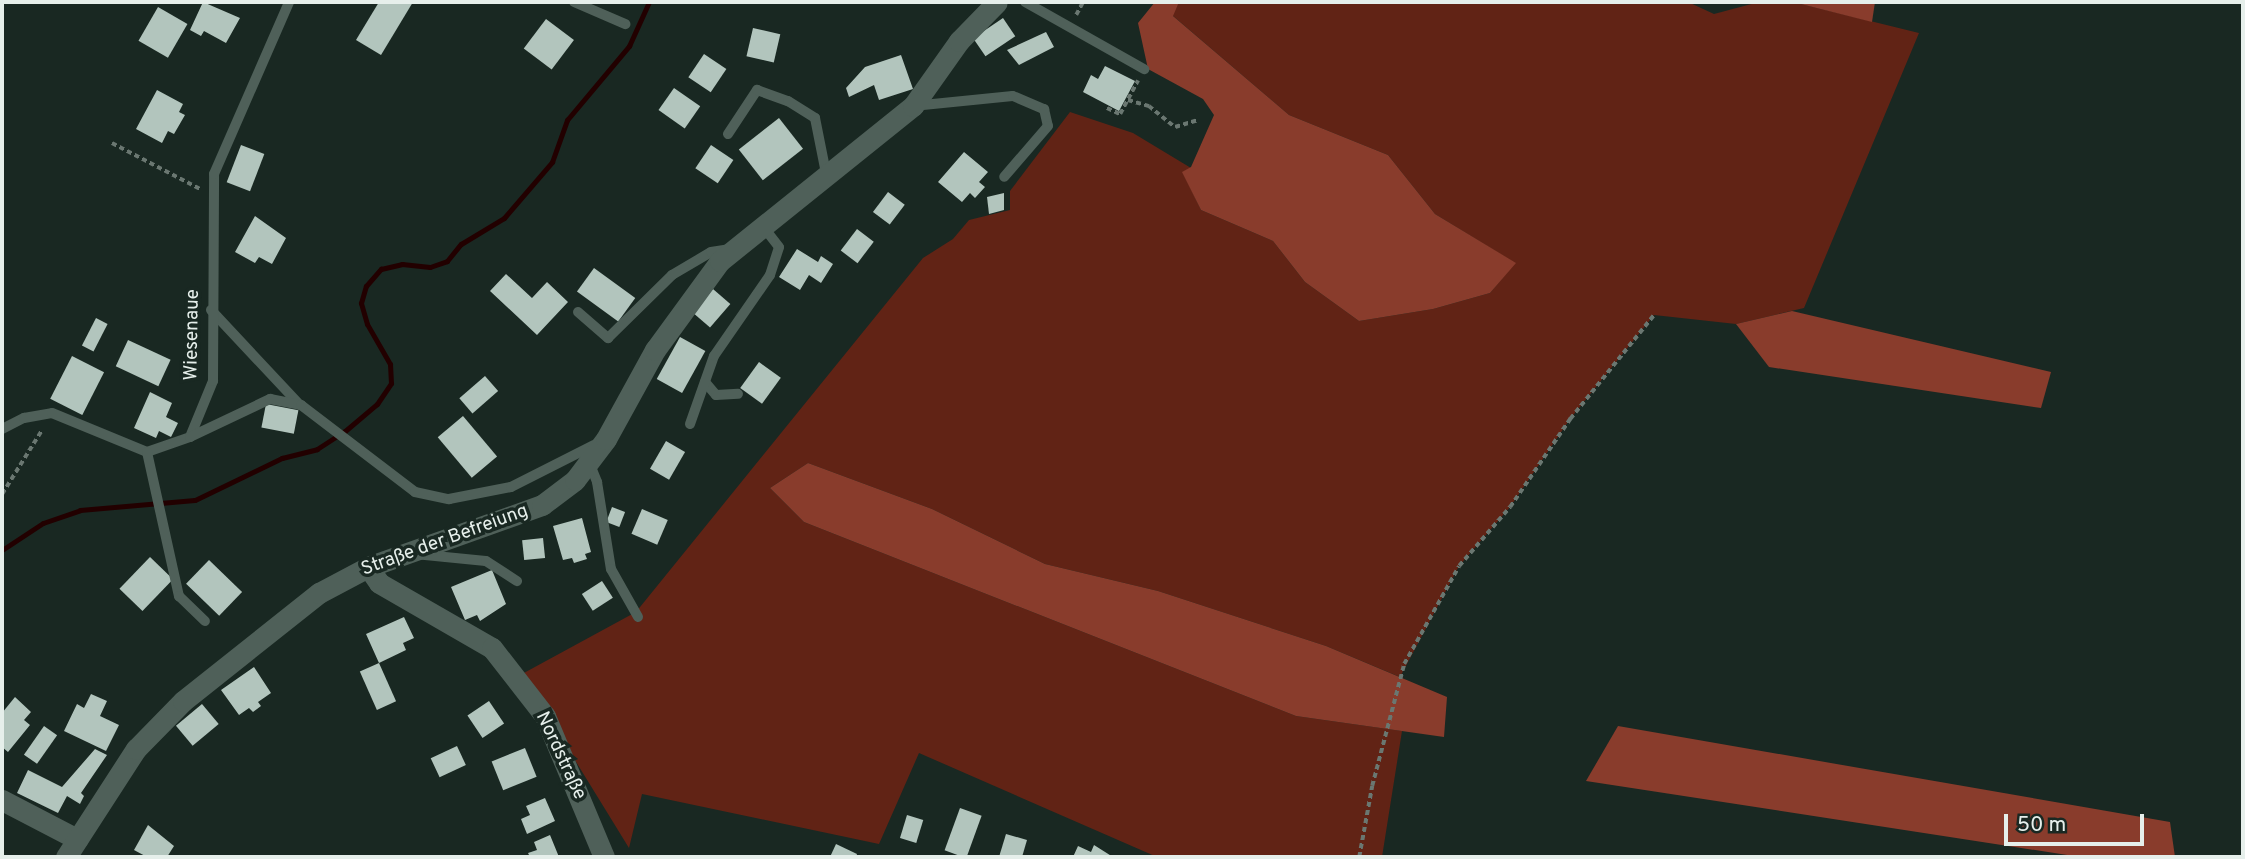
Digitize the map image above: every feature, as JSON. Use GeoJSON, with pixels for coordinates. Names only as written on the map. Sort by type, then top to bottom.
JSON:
{"type":"FeatureCollection","features":[{"type":"Feature","properties":{"kind":"street","name":"Straße der Befreiung"},"geometry":{"type":"LineString","coordinates":[[71,848],[136,749],[183,701],[319,593],[368,567],[414,554],[542,505],[575,480],[606,439],[655,350],[720,261],[826,173],[913,106],[959,41],[997,2]]}},
{"type":"Feature","properties":{"kind":"street","name":"Nordstraße"},"geometry":{"type":"LineString","coordinates":[[368,567],[379,583],[492,648],[545,716],[604,857]]}},
{"type":"Feature","properties":{"kind":"street"},"geometry":{"type":"LineString","coordinates":[[2,800],[71,848]]}},
{"type":"Feature","properties":{"kind":"lane","name":"Wiesenaue"},"geometry":{"type":"LineString","coordinates":[[190,438],[213,381],[211,310],[214,174],[289,2]]}},
{"type":"Feature","properties":{"kind":"lane"},"geometry":{"type":"LineString","coordinates":[[574,2],[625,24]]}},
{"type":"Feature","properties":{"kind":"lane"},"geometry":{"type":"LineString","coordinates":[[1025,2],[1144,69]]}},
{"type":"Feature","properties":{"kind":"lane"},"geometry":{"type":"LineString","coordinates":[[728,134],[757,90],[788,101],[815,118],[826,173]]}},
{"type":"Feature","properties":{"kind":"lane"},"geometry":{"type":"LineString","coordinates":[[913,106],[1013,96],[1044,109],[1048,126],[1004,177]]}},
{"type":"Feature","properties":{"kind":"lane"},"geometry":{"type":"LineString","coordinates":[[691,424],[714,356],[770,275],[779,247],[762,225]]}},
{"type":"Feature","properties":{"kind":"lane"},"geometry":{"type":"LineString","coordinates":[[578,313],[608,338],[672,275],[711,252],[736,248]]}},
{"type":"Feature","properties":{"kind":"lane"},"geometry":{"type":"LineString","coordinates":[[211,310],[301,405],[415,492],[449,499],[511,487],[606,439]]}},
{"type":"Feature","properties":{"kind":"lane"},"geometry":{"type":"LineString","coordinates":[[705,382],[716,394],[737,394]]}},
{"type":"Feature","properties":{"kind":"lane"},"geometry":{"type":"LineString","coordinates":[[2,429],[24,418],[52,413],[147,452],[190,438],[270,399],[301,405]]}},
{"type":"Feature","properties":{"kind":"lane"},"geometry":{"type":"LineString","coordinates":[[147,452],[178,596],[205,621]]}},
{"type":"Feature","properties":{"kind":"lane"},"geometry":{"type":"LineString","coordinates":[[589,462],[597,482],[611,569],[638,617]]}},
{"type":"Feature","properties":{"kind":"lane"},"geometry":{"type":"LineString","coordinates":[[414,554],[486,561],[517,582]]}},
{"type":"Feature","properties":{"kind":"path"},"geometry":{"type":"LineString","coordinates":[[1107,108],[1120,114],[1144,69]]}},
{"type":"Feature","properties":{"kind":"path"},"geometry":{"type":"LineString","coordinates":[[1128,100],[1149,106],[1175,127],[1198,120]]}},
{"type":"Feature","properties":{"kind":"path"},"geometry":{"type":"LineString","coordinates":[[112,144],[213,194]]}},
{"type":"Feature","properties":{"kind":"path"},"geometry":{"type":"LineString","coordinates":[[1359,857],[1372,786],[1404,664],[1459,566],[1510,507],[1570,419],[1654,315]]}},
{"type":"Feature","properties":{"kind":"path"},"geometry":{"type":"LineString","coordinates":[[2,494],[52,413]]}},
{"type":"Feature","properties":{"kind":"shaded area"},"geometry":{"type":"Polygon","coordinates":[[[1155,2],[1179,2],[1173,16],[1289,115],[1388,155],[1435,214],[1516,263],[1490,293],[1433,309],[1359,321],[1305,282],[1273,241],[1201,210],[1182,172],[1191,167],[1214,115],[1203,99],[1148,69],[1138,23],[1155,2]]]}},
{"type":"Feature","properties":{"kind":"shaded area"},"geometry":{"type":"Polygon","coordinates":[[[1179,2],[1688,2],[1714,14],[1759,2],[1793,2],[1919,33],[1804,308],[1736,324],[1654,315],[1570,419],[1510,507],[1459,566],[1400,677],[1326,646],[1158,591],[1045,564],[932,509],[808,463],[770,488],[804,522],[1296,716],[1402,731],[1382,857],[1157,857],[919,753],[879,844],[642,794],[629,848],[522,674],[636,612],[923,258],[953,239],[969,220],[1010,210],[1010,191],[1070,112],[1133,133],[1191,168],[1183,172],[1201,210],[1273,241],[1305,282],[1359,321],[1433,309],[1490,293],[1515,263],[1435,214],[1388,155],[1289,115],[1172,15],[1179,2]]]}},
{"type":"Feature","properties":{"kind":"shaded area"},"geometry":{"type":"Polygon","coordinates":[[[1793,2],[1875,2],[1872,22],[1793,2]]]}},
{"type":"Feature","properties":{"kind":"shaded area"},"geometry":{"type":"Polygon","coordinates":[[[1792,311],[2051,372],[2041,408],[1769,367],[1736,324],[1792,311]]]}},
{"type":"Feature","properties":{"kind":"shaded area"},"geometry":{"type":"Polygon","coordinates":[[[808,463],[932,509],[1045,564],[1158,591],[1326,646],[1447,697],[1444,737],[1296,716],[804,522],[770,488],[808,463]]]}},
{"type":"Feature","properties":{"kind":"shaded area"},"geometry":{"type":"Polygon","coordinates":[[[1618,726],[2170,822],[2175,857],[2080,857],[1586,781],[1618,726]]]}},
{"type":"Feature","properties":{"kind":"building"},"geometry":{"type":"Polygon","coordinates":[[[203,2],[240,18],[226,43],[204,31],[201,36],[190,30],[203,2]]]}},
{"type":"Feature","properties":{"kind":"building"},"geometry":{"type":"Polygon","coordinates":[[[379,2],[413,2],[381,55],[356,40],[379,2]]]}},
{"type":"Feature","properties":{"kind":"building"},"geometry":{"type":"Polygon","coordinates":[[[158,7],[187,24],[168,58],[138,41],[158,7]]]}},
{"type":"Feature","properties":{"kind":"building"},"geometry":{"type":"Polygon","coordinates":[[[1003,18],[1015,36],[985,56],[973,38],[1003,18]]]}},
{"type":"Feature","properties":{"kind":"building"},"geometry":{"type":"Polygon","coordinates":[[[546,19],[574,40],[552,70],[524,49],[546,19]]]}},
{"type":"Feature","properties":{"kind":"building"},"geometry":{"type":"Polygon","coordinates":[[[753,28],[780,34],[774,63],[746,56],[753,28]]]}},
{"type":"Feature","properties":{"kind":"building"},"geometry":{"type":"Polygon","coordinates":[[[1046,32],[1054,47],[1019,65],[1007,50],[1046,32]]]}},
{"type":"Feature","properties":{"kind":"building"},"geometry":{"type":"Polygon","coordinates":[[[704,54],[726,69],[711,92],[688,77],[704,54]]]}},
{"type":"Feature","properties":{"kind":"building"},"geometry":{"type":"Polygon","coordinates":[[[901,55],[913,89],[879,100],[874,85],[849,97],[846,88],[865,67],[901,55]]]}},
{"type":"Feature","properties":{"kind":"building"},"geometry":{"type":"Polygon","coordinates":[[[1105,66],[1135,81],[1119,111],[1083,92],[1091,75],[1098,79],[1105,66]]]}},
{"type":"Feature","properties":{"kind":"building"},"geometry":{"type":"Polygon","coordinates":[[[674,88],[700,106],[685,128],[659,110],[674,88]]]}},
{"type":"Feature","properties":{"kind":"building"},"geometry":{"type":"Polygon","coordinates":[[[157,90],[183,104],[179,112],[185,115],[174,134],[168,131],[162,143],[136,129],[157,90]]]}},
{"type":"Feature","properties":{"kind":"building"},"geometry":{"type":"Polygon","coordinates":[[[779,118],[803,149],[763,180],[739,149],[779,118]]]}},
{"type":"Feature","properties":{"kind":"building"},"geometry":{"type":"Polygon","coordinates":[[[241,145],[264,154],[250,191],[227,182],[241,145]]]}},
{"type":"Feature","properties":{"kind":"building"},"geometry":{"type":"Polygon","coordinates":[[[711,145],[733,160],[718,183],[695,168],[711,145]]]}},
{"type":"Feature","properties":{"kind":"building"},"geometry":{"type":"Polygon","coordinates":[[[964,152],[988,172],[979,182],[985,187],[975,198],[970,193],[962,202],[938,182],[964,152]]]}},
{"type":"Feature","properties":{"kind":"building"},"geometry":{"type":"Polygon","coordinates":[[[888,192],[905,205],[890,225],[873,212],[888,192]]]}},
{"type":"Feature","properties":{"kind":"building"},"geometry":{"type":"Polygon","coordinates":[[[1004,193],[1004,210],[989,214],[987,197],[1004,193]]]}},
{"type":"Feature","properties":{"kind":"building"},"geometry":{"type":"Polygon","coordinates":[[[255,216],[286,238],[272,264],[259,257],[255,263],[235,252],[255,216]]]}},
{"type":"Feature","properties":{"kind":"building"},"geometry":{"type":"Polygon","coordinates":[[[857,229],[874,242],[858,263],[841,251],[857,229]]]}},
{"type":"Feature","properties":{"kind":"building"},"geometry":{"type":"Polygon","coordinates":[[[797,249],[818,262],[821,256],[833,264],[821,283],[809,275],[800,290],[779,277],[797,249]]]}},
{"type":"Feature","properties":{"kind":"building"},"geometry":{"type":"Polygon","coordinates":[[[594,268],[635,298],[618,321],[577,291],[594,268]]]}},
{"type":"Feature","properties":{"kind":"building"},"geometry":{"type":"Polygon","coordinates":[[[506,274],[532,298],[547,282],[568,302],[537,335],[490,291],[506,274]]]}},
{"type":"Feature","properties":{"kind":"building"},"geometry":{"type":"Polygon","coordinates":[[[713,289],[730,304],[710,327],[693,312],[713,289]]]}},
{"type":"Feature","properties":{"kind":"building"},"geometry":{"type":"Polygon","coordinates":[[[96,318],[108,324],[94,352],[82,346],[96,318]]]}},
{"type":"Feature","properties":{"kind":"building"},"geometry":{"type":"Polygon","coordinates":[[[680,337],[705,351],[682,393],[657,379],[680,337]]]}},
{"type":"Feature","properties":{"kind":"building"},"geometry":{"type":"Polygon","coordinates":[[[128,340],[171,360],[158,386],[116,366],[128,340]]]}},
{"type":"Feature","properties":{"kind":"building"},"geometry":{"type":"Polygon","coordinates":[[[72,356],[104,372],[82,415],[50,399],[72,356]]]}},
{"type":"Feature","properties":{"kind":"building"},"geometry":{"type":"Polygon","coordinates":[[[759,362],[781,378],[762,404],[740,388],[759,362]]]}},
{"type":"Feature","properties":{"kind":"building"},"geometry":{"type":"Polygon","coordinates":[[[485,376],[498,391],[472,413],[459,398],[485,376]]]}},
{"type":"Feature","properties":{"kind":"building"},"geometry":{"type":"Polygon","coordinates":[[[150,392],[172,403],[166,417],[178,423],[171,437],[159,431],[156,438],[134,428],[150,392]]]}},
{"type":"Feature","properties":{"kind":"building"},"geometry":{"type":"Polygon","coordinates":[[[266,404],[298,410],[294,434],[261,428],[266,404]]]}},
{"type":"Feature","properties":{"kind":"building"},"geometry":{"type":"Polygon","coordinates":[[[463,416],[497,457],[472,478],[438,437],[463,416]]]}},
{"type":"Feature","properties":{"kind":"building"},"geometry":{"type":"Polygon","coordinates":[[[666,441],[685,452],[669,480],[650,469],[666,441]]]}},
{"type":"Feature","properties":{"kind":"building"},"geometry":{"type":"Polygon","coordinates":[[[612,507],[625,512],[619,527],[606,522],[612,507]]]}},
{"type":"Feature","properties":{"kind":"building"},"geometry":{"type":"Polygon","coordinates":[[[642,509],[668,520],[657,545],[631,534],[642,509]]]}},
{"type":"Feature","properties":{"kind":"building"},"geometry":{"type":"Polygon","coordinates":[[[582,518],[591,552],[585,554],[587,559],[574,563],[572,558],[563,560],[553,526],[582,518]]]}},
{"type":"Feature","properties":{"kind":"building"},"geometry":{"type":"Polygon","coordinates":[[[543,538],[545,558],[524,560],[522,540],[543,538]]]}},
{"type":"Feature","properties":{"kind":"building"},"geometry":{"type":"Polygon","coordinates":[[[150,557],[173,579],[142,611],[119,589],[150,557]]]}},
{"type":"Feature","properties":{"kind":"building"},"geometry":{"type":"Polygon","coordinates":[[[209,560],[242,592],[219,616],[186,584],[209,560]]]}},
{"type":"Feature","properties":{"kind":"building"},"geometry":{"type":"Polygon","coordinates":[[[492,570],[506,604],[480,621],[477,615],[465,620],[451,587],[492,570]]]}},
{"type":"Feature","properties":{"kind":"building"},"geometry":{"type":"Polygon","coordinates":[[[602,581],[613,598],[593,611],[582,594],[602,581]]]}},
{"type":"Feature","properties":{"kind":"building"},"geometry":{"type":"Polygon","coordinates":[[[404,617],[414,638],[403,643],[406,650],[379,663],[366,634],[404,617]]]}},
{"type":"Feature","properties":{"kind":"building"},"geometry":{"type":"Polygon","coordinates":[[[379,663],[396,701],[377,710],[360,672],[379,663]]]}},
{"type":"Feature","properties":{"kind":"building"},"geometry":{"type":"Polygon","coordinates":[[[254,667],[271,693],[258,702],[261,706],[253,712],[249,708],[239,715],[221,690],[254,667]]]}},
{"type":"Feature","properties":{"kind":"building"},"geometry":{"type":"Polygon","coordinates":[[[91,694],[107,701],[100,716],[119,725],[106,751],[64,731],[77,704],[84,708],[91,694]]]}},
{"type":"Feature","properties":{"kind":"building"},"geometry":{"type":"Polygon","coordinates":[[[15,697],[31,712],[24,720],[30,725],[8,752],[2,747],[2,713],[15,697]]]}},
{"type":"Feature","properties":{"kind":"building"},"geometry":{"type":"Polygon","coordinates":[[[489,701],[504,723],[483,738],[467,716],[489,701]]]}},
{"type":"Feature","properties":{"kind":"building"},"geometry":{"type":"Polygon","coordinates":[[[202,704],[219,724],[193,746],[176,726],[202,704]]]}},
{"type":"Feature","properties":{"kind":"building"},"geometry":{"type":"Polygon","coordinates":[[[44,726],[57,735],[37,764],[24,755],[44,726]]]}},
{"type":"Feature","properties":{"kind":"building"},"geometry":{"type":"Polygon","coordinates":[[[457,746],[466,765],[440,777],[431,758],[457,746]]]}},
{"type":"Feature","properties":{"kind":"building"},"geometry":{"type":"Polygon","coordinates":[[[525,748],[537,777],[503,790],[492,761],[525,748]]]}},
{"type":"Feature","properties":{"kind":"building"},"geometry":{"type":"Polygon","coordinates":[[[95,749],[107,755],[81,793],[84,796],[80,804],[67,796],[58,813],[17,793],[28,770],[62,787],[95,749]]]}},
{"type":"Feature","properties":{"kind":"building"},"geometry":{"type":"Polygon","coordinates":[[[545,798],[555,821],[527,834],[521,819],[530,815],[526,806],[545,798]]]}},
{"type":"Feature","properties":{"kind":"building"},"geometry":{"type":"Polygon","coordinates":[[[960,808],[982,816],[967,857],[945,850],[960,808]]]}},
{"type":"Feature","properties":{"kind":"building"},"geometry":{"type":"Polygon","coordinates":[[[907,815],[923,820],[916,843],[900,838],[907,815]]]}},
{"type":"Feature","properties":{"kind":"building"},"geometry":{"type":"Polygon","coordinates":[[[148,825],[174,846],[167,857],[147,857],[134,850],[148,825]]]}},
{"type":"Feature","properties":{"kind":"building"},"geometry":{"type":"Polygon","coordinates":[[[1006,834],[1027,840],[1022,857],[999,857],[1006,834]]]}},
{"type":"Feature","properties":{"kind":"building"},"geometry":{"type":"Polygon","coordinates":[[[550,835],[559,857],[530,857],[528,853],[537,850],[534,842],[550,835]]]}},
{"type":"Feature","properties":{"kind":"building"},"geometry":{"type":"Polygon","coordinates":[[[836,844],[857,854],[856,857],[830,857],[836,844]]]}},
{"type":"Feature","properties":{"kind":"building"},"geometry":{"type":"Polygon","coordinates":[[[1094,845],[1113,857],[1073,857],[1078,846],[1091,852],[1094,845]]]}},
{"type":"Feature","properties":{"kind":"waterway"},"geometry":{"type":"LineString","coordinates":[[2,550],[43,523],[80,510],[195,500],[282,458],[317,449],[345,431],[377,404],[391,383],[390,364],[367,324],[361,303],[366,286],[381,269],[402,264],[430,267],[447,261],[461,244],[504,218],[552,162],[567,120],[629,46],[649,2]]}}]}
